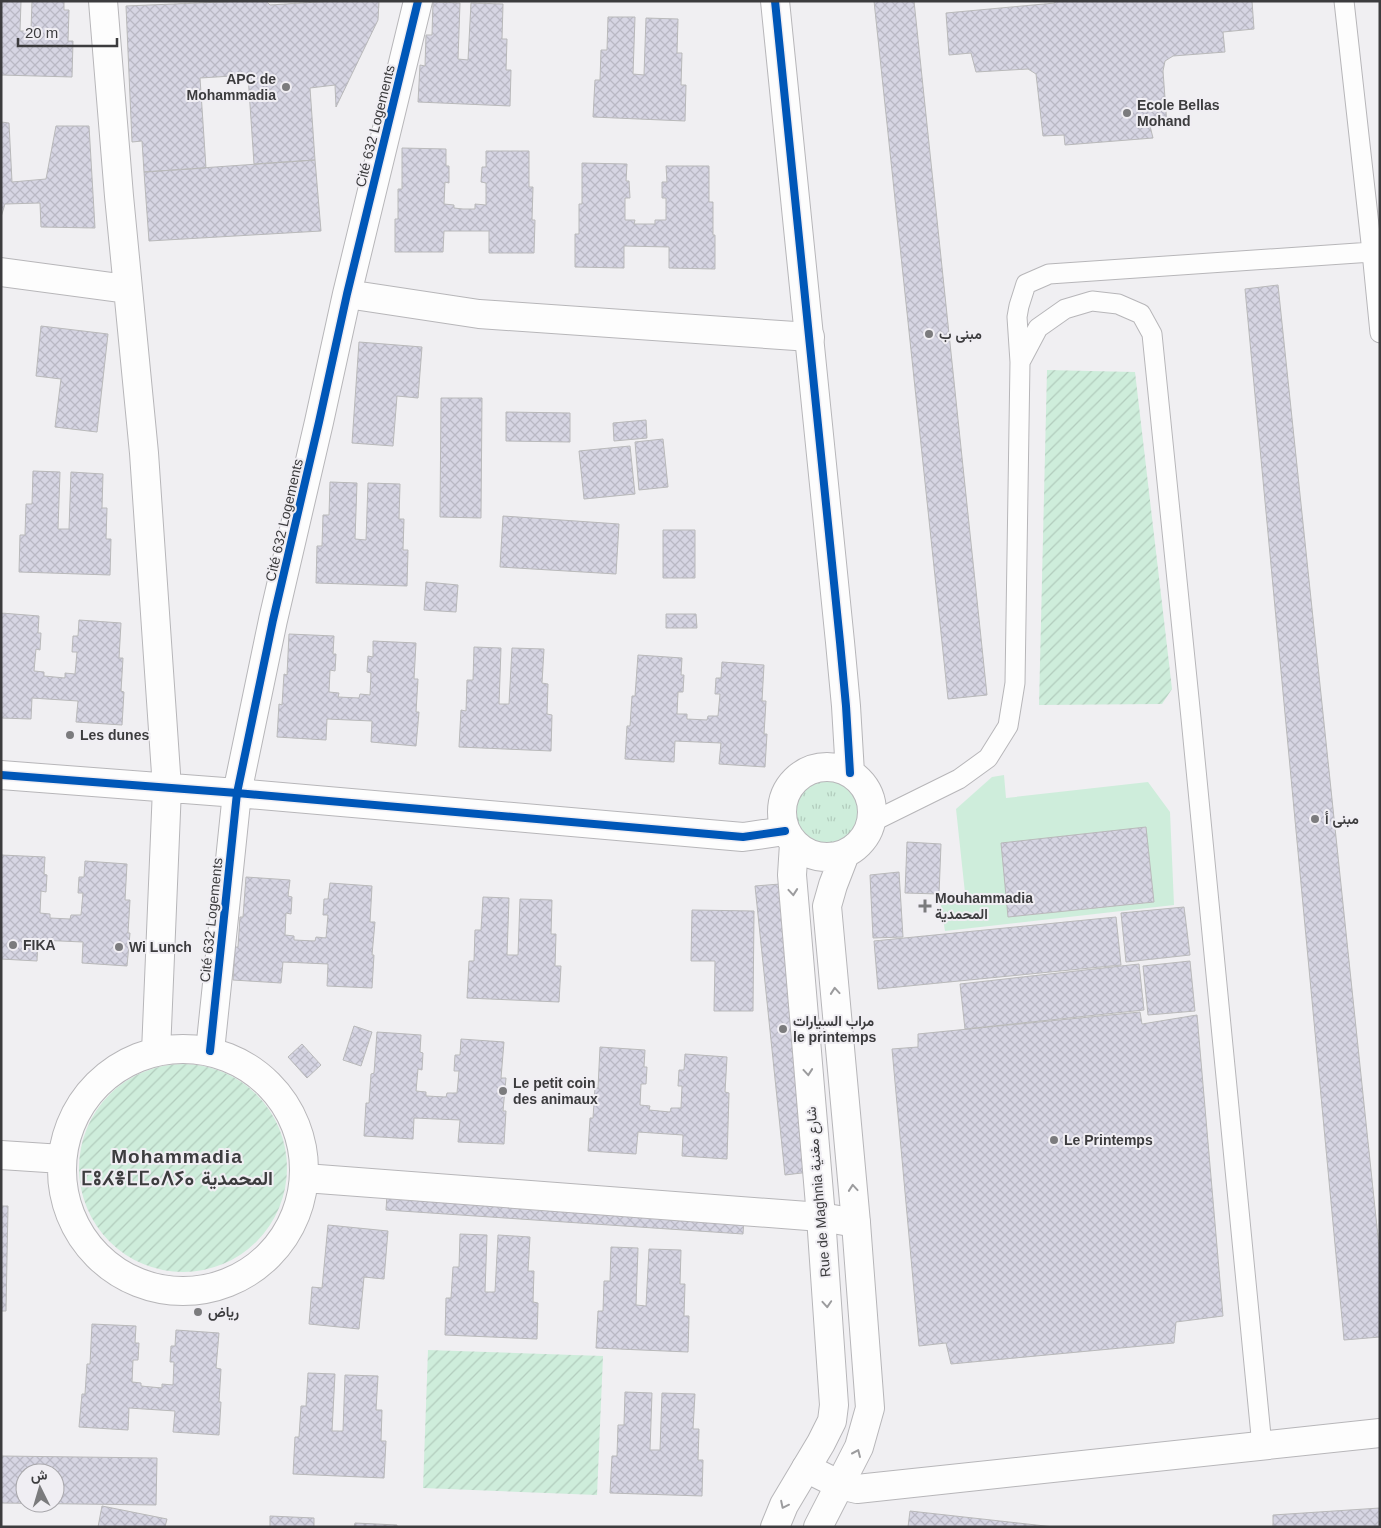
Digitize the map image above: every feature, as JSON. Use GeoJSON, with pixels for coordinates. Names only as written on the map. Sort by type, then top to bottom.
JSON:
{"type":"FeatureCollection","features":[{"type":"Feature","properties":{"kind":"street"},"geometry":{"type":"LineString","coordinates":[[103,1],[127,289],[144,452],[168,788],[156,1052]]}},
{"type":"Feature","properties":{"kind":"street","name":"Cité 632 Logements"},"geometry":{"type":"LineString","coordinates":[[210,1051],[237,793],[273,620],[347,294],[418,1]]}},
{"type":"Feature","properties":{"kind":"street"},"geometry":{"type":"LineString","coordinates":[[775,1],[846,706],[850,773]]}},
{"type":"Feature","properties":{"kind":"street"},"geometry":{"type":"LineString","coordinates":[[1,272],[127,289]]}},
{"type":"Feature","properties":{"kind":"street"},"geometry":{"type":"LineString","coordinates":[[347,294],[479,314],[810,337]]}},
{"type":"Feature","properties":{"kind":"street"},"geometry":{"type":"LineString","coordinates":[[822,767],[836,768],[850,773],[861,782],[869,794],[872,822],[866,835],[857,846],[845,854],[831,858],[818,857],[804,852],[790,838],[781,817],[782,803],[787,790],[796,778],[808,771],[822,767]]}},
{"type":"Feature","properties":{"kind":"street"},"geometry":{"type":"LineString","coordinates":[[1,775],[237,793],[743,837],[790,838]]}},
{"type":"Feature","properties":{"kind":"street","name":"Rue de Maghnia شارع مغنية"},"geometry":{"type":"LineString","coordinates":[[775,1527],[784,1505],[832,1421],[834,1405],[821,1216],[790,838]]}},
{"type":"Feature","properties":{"kind":"street"},"geometry":{"type":"LineString","coordinates":[[818,1527],[860,1447],[870,1408],[856,1223],[827,906],[845,854]]}},
{"type":"Feature","properties":{"kind":"street"},"geometry":{"type":"LineString","coordinates":[[177,1048],[210,1051],[242,1063],[269,1084],[290,1111],[302,1143],[305,1178],[296,1215],[276,1248],[247,1273],[212,1287],[174,1291],[136,1282],[103,1262],[78,1233],[64,1197],[62,1159],[70,1125],[87,1095],[112,1071],[143,1055],[156,1052],[177,1048]]}},
{"type":"Feature","properties":{"kind":"street"},"geometry":{"type":"LineString","coordinates":[[1,1155],[62,1159]]}},
{"type":"Feature","properties":{"kind":"street"},"geometry":{"type":"LineString","coordinates":[[305,1178],[821,1216],[856,1223]]}},
{"type":"Feature","properties":{"kind":"street"},"geometry":{"type":"LineString","coordinates":[[806,1468],[840,1485],[857,1489],[1380,1433]]}},
{"type":"Feature","properties":{"kind":"lane"},"geometry":{"type":"LineString","coordinates":[[1344,1],[1380,333]]}},
{"type":"Feature","properties":{"kind":"lane"},"geometry":{"type":"LineString","coordinates":[[872,822],[959,779],[988,758],[1008,726],[1015,683],[1020,362],[1018,317],[1019,306],[1026,284],[1049,274],[1372,252]]}},
{"type":"Feature","properties":{"kind":"lane"},"geometry":{"type":"LineString","coordinates":[[1020,362],[1038,328],[1065,309],[1092,301],[1118,304],[1140,314],[1152,334],[1262,1446]]}},
{"type":"Feature","properties":{"kind":"green space"},"geometry":{"type":"Polygon","coordinates":[[[1047,370],[1135,372],[1172,689],[1162,704],[1039,705],[1047,370]]]}},
{"type":"Feature","properties":{"kind":"green space"},"geometry":{"type":"Polygon","coordinates":[[[1004,775],[1006,798],[1148,782],[1170,812],[1174,905],[945,931],[939,894],[965,893],[956,809],[992,777],[1004,775]]]}},
{"type":"Feature","properties":{"kind":"green space"},"geometry":{"type":"Polygon","coordinates":[[[826,780],[839,783],[849,790],[856,800],[859,813],[856,826],[849,836],[839,843],[826,846],[813,843],[803,836],[796,826],[793,813],[796,800],[803,790],[813,783],[826,780]]]}},
{"type":"Feature","properties":{"kind":"green space"},"geometry":{"type":"Polygon","coordinates":[[[183,1064],[203,1066],[232,1076],[249,1088],[263,1102],[279,1128],[285,1148],[287,1168],[285,1188],[275,1217],[263,1234],[249,1248],[223,1264],[203,1270],[183,1272],[163,1270],[134,1260],[117,1248],[103,1234],[87,1208],[81,1188],[79,1168],[81,1148],[91,1119],[103,1102],[117,1088],[143,1072],[163,1066],[183,1064]]]}},
{"type":"Feature","properties":{"kind":"green space"},"geometry":{"type":"Polygon","coordinates":[[[428,1350],[603,1356],[597,1495],[423,1488],[428,1350]]]}},
{"type":"Feature","properties":{"kind":"building"},"geometry":{"type":"Polygon","coordinates":[[[1,1],[21,1],[20,31],[31,31],[32,1],[64,1],[64,10],[69,10],[68,41],[73,41],[72,77],[1,75],[1,1]]]}},
{"type":"Feature","properties":{"kind":"building","name":"APC de Mohammadia"},"geometry":{"type":"Polygon","coordinates":[[[266,1],[270,5],[333,1],[379,1],[378,20],[336,107],[335,85],[310,88],[315,160],[254,164],[248,75],[200,78],[206,168],[144,172],[142,141],[132,142],[126,6],[266,1]]]}},
{"type":"Feature","properties":{"kind":"building","name":"مبنى ب"},"geometry":{"type":"Polygon","coordinates":[[[874,1],[914,1],[987,695],[948,699],[874,1]]]}},
{"type":"Feature","properties":{"kind":"building"},"geometry":{"type":"Polygon","coordinates":[[[1055,1],[1252,1],[1254,29],[1223,32],[1225,52],[1173,56],[1165,61],[1163,71],[1167,125],[1150,126],[1153,138],[1065,145],[1064,135],[1043,136],[1036,74],[1028,69],[976,72],[971,53],[949,55],[946,13],[1055,3],[1055,1]]]}},
{"type":"Feature","properties":{"kind":"building"},"geometry":{"type":"Polygon","coordinates":[[[433,2],[460,3],[458,59],[468,60],[471,3],[503,4],[502,39],[507,39],[506,70],[511,70],[510,106],[418,102],[420,65],[425,66],[426,35],[432,35],[433,2]]]}},
{"type":"Feature","properties":{"kind":"building"},"geometry":{"type":"Polygon","coordinates":[[[608,17],[635,17],[633,74],[644,75],[646,18],[678,19],[677,53],[682,53],[681,85],[686,85],[685,121],[593,117],[595,80],[600,80],[601,50],[607,50],[608,17]]]}},
{"type":"Feature","properties":{"kind":"building"},"geometry":{"type":"Polygon","coordinates":[[[1,122],[9,123],[12,182],[46,179],[56,126],[89,126],[95,228],[41,227],[40,203],[5,204],[1,217],[1,122]]]}},
{"type":"Feature","properties":{"kind":"building"},"geometry":{"type":"Polygon","coordinates":[[[402,148],[446,149],[449,183],[445,182],[444,204],[454,205],[454,208],[463,209],[475,209],[475,204],[486,205],[486,183],[481,182],[482,167],[486,167],[486,151],[529,151],[529,187],[533,187],[532,220],[535,220],[534,253],[489,253],[489,231],[444,231],[443,252],[395,252],[395,219],[398,219],[398,189],[402,189],[402,148]]]}},
{"type":"Feature","properties":{"kind":"building"},"geometry":{"type":"Polygon","coordinates":[[[315,160],[321,231],[149,241],[144,172],[315,160]]]}},
{"type":"Feature","properties":{"kind":"building"},"geometry":{"type":"Polygon","coordinates":[[[582,163],[627,164],[626,181],[629,181],[630,198],[625,198],[625,220],[635,220],[634,224],[655,224],[655,220],[666,220],[666,198],[662,198],[662,182],[667,182],[666,166],[709,166],[709,202],[713,202],[715,269],[669,268],[669,247],[624,246],[624,268],[575,267],[575,234],[579,234],[579,204],[582,204],[582,163]]]}},
{"type":"Feature","properties":{"kind":"building","name":"مبنى أ"},"geometry":{"type":"Polygon","coordinates":[[[1278,285],[1380,1256],[1380,1337],[1344,1340],[1245,289],[1278,285]]]}},
{"type":"Feature","properties":{"kind":"building"},"geometry":{"type":"Polygon","coordinates":[[[41,326],[108,334],[97,432],[55,427],[61,379],[36,376],[41,326]]]}},
{"type":"Feature","properties":{"kind":"building"},"geometry":{"type":"Polygon","coordinates":[[[359,342],[422,347],[418,398],[397,396],[393,446],[352,443],[359,342]]]}},
{"type":"Feature","properties":{"kind":"building"},"geometry":{"type":"Polygon","coordinates":[[[441,398],[482,398],[481,518],[440,517],[441,398]]]}},
{"type":"Feature","properties":{"kind":"building"},"geometry":{"type":"Polygon","coordinates":[[[506,412],[570,413],[570,442],[506,441],[506,412]]]}},
{"type":"Feature","properties":{"kind":"building"},"geometry":{"type":"Polygon","coordinates":[[[646,420],[647,438],[614,441],[613,423],[646,420]]]}},
{"type":"Feature","properties":{"kind":"building"},"geometry":{"type":"Polygon","coordinates":[[[663,439],[668,487],[639,490],[635,442],[663,439]]]}},
{"type":"Feature","properties":{"kind":"building"},"geometry":{"type":"Polygon","coordinates":[[[630,446],[635,494],[584,499],[579,451],[630,446]]]}},
{"type":"Feature","properties":{"kind":"building"},"geometry":{"type":"Polygon","coordinates":[[[33,471],[60,472],[58,529],[69,529],[71,472],[103,474],[102,508],[107,508],[106,539],[111,539],[110,575],[19,572],[20,535],[25,535],[26,504],[32,504],[33,471]]]}},
{"type":"Feature","properties":{"kind":"building"},"geometry":{"type":"Polygon","coordinates":[[[330,482],[357,483],[355,539],[366,540],[368,483],[400,484],[399,519],[404,519],[403,550],[408,550],[407,586],[316,583],[317,546],[322,546],[323,515],[329,515],[330,482]]]}},
{"type":"Feature","properties":{"kind":"building"},"geometry":{"type":"Polygon","coordinates":[[[503,516],[619,524],[616,574],[500,567],[503,516]]]}},
{"type":"Feature","properties":{"kind":"building"},"geometry":{"type":"Polygon","coordinates":[[[663,530],[695,530],[695,578],[663,578],[663,530]]]}},
{"type":"Feature","properties":{"kind":"building"},"geometry":{"type":"Polygon","coordinates":[[[426,582],[458,585],[456,612],[424,610],[426,582]]]}},
{"type":"Feature","properties":{"kind":"building"},"geometry":{"type":"Polygon","coordinates":[[[1,613],[39,616],[40,650],[36,649],[34,671],[44,672],[44,676],[65,678],[65,673],[75,674],[77,652],[72,652],[73,636],[78,636],[79,620],[121,623],[119,658],[123,658],[121,691],[124,692],[122,725],[76,722],[78,701],[32,698],[31,719],[1,718],[1,613]]]}},
{"type":"Feature","properties":{"kind":"building"},"geometry":{"type":"Polygon","coordinates":[[[666,614],[696,614],[697,628],[666,628],[666,614]]]}},
{"type":"Feature","properties":{"kind":"building"},"geometry":{"type":"Polygon","coordinates":[[[289,634],[334,636],[333,654],[336,654],[335,671],[330,670],[329,692],[339,693],[338,697],[359,698],[360,694],[370,695],[371,673],[367,672],[368,656],[373,657],[373,641],[416,643],[414,679],[418,679],[416,712],[419,712],[416,746],[371,742],[372,721],[327,719],[326,740],[277,737],[279,704],[282,705],[284,674],[287,675],[289,634]]]}},
{"type":"Feature","properties":{"kind":"building"},"geometry":{"type":"Polygon","coordinates":[[[474,647],[501,648],[499,704],[509,704],[512,648],[544,649],[542,683],[548,684],[547,714],[552,715],[551,751],[459,747],[461,710],[466,711],[467,680],[473,680],[474,647]]]}},
{"type":"Feature","properties":{"kind":"building"},"geometry":{"type":"Polygon","coordinates":[[[638,655],[682,658],[683,692],[678,692],[677,714],[687,714],[687,719],[707,720],[708,716],[718,716],[720,694],[715,694],[716,678],[721,678],[722,662],[764,665],[762,701],[766,701],[765,767],[719,764],[721,743],[675,741],[674,762],[625,759],[627,726],[630,726],[632,696],[635,696],[638,655]]]}},
{"type":"Feature","properties":{"kind":"building"},"geometry":{"type":"Polygon","coordinates":[[[1146,827],[1154,902],[1008,917],[1001,843],[1146,827]]]}},
{"type":"Feature","properties":{"kind":"building"},"geometry":{"type":"Polygon","coordinates":[[[907,842],[941,844],[939,894],[905,893],[907,842]]]}},
{"type":"Feature","properties":{"kind":"building"},"geometry":{"type":"Polygon","coordinates":[[[1,855],[45,857],[46,892],[41,891],[40,913],[50,914],[50,918],[70,919],[71,915],[81,915],[83,893],[78,893],[79,877],[84,877],[85,861],[127,864],[125,900],[130,900],[128,933],[130,933],[127,966],[82,963],[83,942],[38,940],[37,961],[1,959],[1,855]]]}},
{"type":"Feature","properties":{"kind":"building"},"geometry":{"type":"Polygon","coordinates":[[[899,872],[903,937],[873,938],[870,875],[899,872]]]}},
{"type":"Feature","properties":{"kind":"building"},"geometry":{"type":"Polygon","coordinates":[[[246,877],[290,880],[288,896],[292,897],[291,914],[286,913],[285,935],[294,936],[294,940],[315,941],[316,937],[326,938],[328,915],[323,915],[324,899],[328,899],[330,883],[372,886],[370,922],[375,922],[372,988],[327,986],[328,964],[283,962],[281,983],[233,980],[235,947],[238,947],[240,917],[243,917],[246,877]]]}},
{"type":"Feature","properties":{"kind":"building","name":"مراب السيارات le printemps"},"geometry":{"type":"Polygon","coordinates":[[[780,884],[810,1172],[785,1175],[755,886],[780,884]]]}},
{"type":"Feature","properties":{"kind":"building"},"geometry":{"type":"Polygon","coordinates":[[[483,897],[509,898],[507,955],[518,955],[520,899],[552,900],[551,934],[556,934],[555,966],[561,966],[559,1002],[467,998],[469,961],[474,961],[475,930],[481,930],[483,897]]]}},
{"type":"Feature","properties":{"kind":"building"},"geometry":{"type":"Polygon","coordinates":[[[1184,907],[1190,955],[1126,962],[1121,913],[1184,907]]]}},
{"type":"Feature","properties":{"kind":"building"},"geometry":{"type":"Polygon","coordinates":[[[692,910],[754,911],[753,1011],[714,1011],[715,961],[691,961],[692,910]]]}},
{"type":"Feature","properties":{"kind":"building"},"geometry":{"type":"Polygon","coordinates":[[[1116,917],[1121,965],[878,989],[874,941],[1116,917]]]}},
{"type":"Feature","properties":{"kind":"building"},"geometry":{"type":"Polygon","coordinates":[[[1190,961],[1195,1011],[1148,1015],[1143,966],[1190,961]]]}},
{"type":"Feature","properties":{"kind":"building"},"geometry":{"type":"Polygon","coordinates":[[[1139,964],[1144,1010],[965,1029],[960,984],[1139,964]]]}},
{"type":"Feature","properties":{"kind":"building","name":"Le Printemps"},"geometry":{"type":"Polygon","coordinates":[[[1140,1012],[1142,1024],[1197,1015],[1223,1316],[1176,1322],[1174,1343],[951,1364],[946,1343],[919,1346],[892,1049],[918,1047],[918,1034],[1140,1012]]]}},
{"type":"Feature","properties":{"kind":"building"},"geometry":{"type":"Polygon","coordinates":[[[354,1026],[372,1032],[361,1066],[343,1060],[354,1026]]]}},
{"type":"Feature","properties":{"kind":"building"},"geometry":{"type":"Polygon","coordinates":[[[377,1032],[421,1035],[422,1070],[418,1069],[416,1091],[426,1092],[426,1096],[446,1097],[447,1093],[457,1093],[459,1071],[454,1071],[455,1055],[460,1055],[461,1039],[504,1042],[501,1078],[506,1078],[503,1111],[506,1111],[504,1144],[458,1142],[460,1120],[414,1118],[413,1139],[364,1136],[366,1103],[369,1103],[371,1074],[374,1073],[377,1032]]]}},
{"type":"Feature","properties":{"kind":"building"},"geometry":{"type":"Polygon","coordinates":[[[302,1044],[321,1065],[307,1078],[288,1057],[302,1044]]]}},
{"type":"Feature","properties":{"kind":"building"},"geometry":{"type":"Polygon","coordinates":[[[600,1047],[645,1050],[646,1084],[641,1084],[640,1105],[650,1106],[649,1110],[670,1112],[671,1108],[681,1108],[682,1086],[678,1086],[679,1070],[684,1070],[685,1054],[727,1057],[725,1092],[729,1093],[727,1159],[682,1156],[683,1135],[638,1132],[636,1154],[588,1151],[590,1118],[593,1118],[595,1088],[598,1088],[600,1047]]]}},
{"type":"Feature","properties":{"kind":"building"},"geometry":{"type":"Polygon","coordinates":[[[387,1195],[744,1219],[743,1234],[386,1210],[387,1195]]]}},
{"type":"Feature","properties":{"kind":"building"},"geometry":{"type":"Polygon","coordinates":[[[1,1206],[8,1206],[6,1311],[1,1311],[1,1206]]]}},
{"type":"Feature","properties":{"kind":"building"},"geometry":{"type":"Polygon","coordinates":[[[328,1225],[388,1231],[384,1279],[364,1277],[359,1329],[309,1324],[312,1287],[322,1288],[328,1225]]]}},
{"type":"Feature","properties":{"kind":"building"},"geometry":{"type":"Polygon","coordinates":[[[460,1234],[487,1235],[485,1292],[495,1292],[498,1235],[530,1237],[528,1271],[534,1271],[533,1302],[538,1303],[537,1339],[445,1335],[446,1298],[451,1298],[453,1267],[459,1267],[460,1234]]]}},
{"type":"Feature","properties":{"kind":"building"},"geometry":{"type":"Polygon","coordinates":[[[611,1247],[638,1248],[636,1305],[646,1306],[649,1249],[681,1250],[680,1284],[685,1284],[684,1316],[689,1316],[688,1352],[596,1348],[598,1311],[603,1311],[604,1281],[610,1281],[611,1247]]]}},
{"type":"Feature","properties":{"kind":"building"},"geometry":{"type":"Polygon","coordinates":[[[92,1324],[136,1326],[135,1343],[139,1343],[138,1360],[133,1360],[132,1382],[141,1383],[141,1386],[162,1388],[162,1384],[173,1385],[174,1362],[170,1362],[171,1346],[175,1346],[176,1330],[219,1333],[216,1368],[221,1369],[219,1435],[173,1432],[175,1411],[129,1408],[128,1430],[79,1427],[82,1394],[85,1394],[87,1364],[90,1364],[92,1324]]]}},
{"type":"Feature","properties":{"kind":"building"},"geometry":{"type":"Polygon","coordinates":[[[308,1373],[335,1374],[332,1431],[343,1431],[345,1375],[378,1376],[376,1410],[382,1410],[381,1441],[386,1441],[384,1478],[293,1474],[295,1437],[299,1437],[301,1406],[306,1406],[308,1373]]]}},
{"type":"Feature","properties":{"kind":"building"},"geometry":{"type":"Polygon","coordinates":[[[625,1392],[652,1393],[650,1450],[660,1450],[662,1393],[695,1394],[693,1429],[699,1429],[698,1460],[703,1460],[702,1496],[610,1493],[612,1456],[617,1456],[618,1425],[624,1425],[625,1392]]]}},
{"type":"Feature","properties":{"kind":"building"},"geometry":{"type":"Polygon","coordinates":[[[1,1456],[157,1458],[156,1505],[65,1504],[65,1463],[15,1463],[15,1503],[1,1503],[1,1456]]]}},
{"type":"Feature","properties":{"kind":"building"},"geometry":{"type":"Polygon","coordinates":[[[102,1506],[167,1519],[165,1527],[98,1527],[102,1506]]]}},
{"type":"Feature","properties":{"kind":"building"},"geometry":{"type":"Polygon","coordinates":[[[1380,1508],[1380,1527],[1273,1527],[1273,1515],[1380,1508]]]}},
{"type":"Feature","properties":{"kind":"building"},"geometry":{"type":"Polygon","coordinates":[[[910,1511],[1054,1527],[908,1527],[910,1511]]]}},
{"type":"Feature","properties":{"kind":"building"},"geometry":{"type":"Polygon","coordinates":[[[270,1516],[314,1518],[314,1527],[270,1527],[270,1516]]]}},
{"type":"Feature","properties":{"kind":"building"},"geometry":{"type":"Polygon","coordinates":[[[355,1523],[397,1525],[397,1527],[354,1527],[355,1523]]]}},
{"type":"Feature","properties":{"kind":"cycle path"},"geometry":{"type":"LineString","coordinates":[[210,1051],[237,793],[273,620],[347,294],[418,1]]}},
{"type":"Feature","properties":{"kind":"cycle path"},"geometry":{"type":"LineString","coordinates":[[775,1],[840,642],[850,773]]}},
{"type":"Feature","properties":{"kind":"cycle path"},"geometry":{"type":"LineString","coordinates":[[1,775],[237,793],[743,837],[785,831]]}},
{"type":"Feature","properties":{"kind":"place","name":"APC de Mohammadia"},"geometry":{"type":"Point","coordinates":[286,87]}},
{"type":"Feature","properties":{"kind":"place","name":"Ecole Bellas Mohand"},"geometry":{"type":"Point","coordinates":[1127,113]}},
{"type":"Feature","properties":{"kind":"place","name":"مبنى ب"},"geometry":{"type":"Point","coordinates":[929,334]}},
{"type":"Feature","properties":{"kind":"place","name":"Les dunes"},"geometry":{"type":"Point","coordinates":[70,735]}},
{"type":"Feature","properties":{"kind":"place","name":"مبنى أ"},"geometry":{"type":"Point","coordinates":[1315,819]}},
{"type":"Feature","properties":{"kind":"place","name":"Mouhammadia المحمدية"},"geometry":{"type":"Point","coordinates":[925,906]}},
{"type":"Feature","properties":{"kind":"place","name":"FIKA"},"geometry":{"type":"Point","coordinates":[13,945]}},
{"type":"Feature","properties":{"kind":"place","name":"Wi Lunch"},"geometry":{"type":"Point","coordinates":[119,947]}},
{"type":"Feature","properties":{"kind":"place","name":"مراب السيارات le printemps"},"geometry":{"type":"Point","coordinates":[783,1029]}},
{"type":"Feature","properties":{"kind":"place","name":"Le petit coin des animaux"},"geometry":{"type":"Point","coordinates":[503,1091]}},
{"type":"Feature","properties":{"kind":"place","name":"Le Printemps"},"geometry":{"type":"Point","coordinates":[1054,1140]}},
{"type":"Feature","properties":{"kind":"place","name":"رياض"},"geometry":{"type":"Point","coordinates":[198,1312]}},
{"type":"Feature","properties":{"kind":"district","name":"Mohammadia ⵎⵓⵃⴻⵎⵎⴰⴷⵢⴰ المحمدية"},"geometry":{"type":"Point","coordinates":[177,1167]}}]}
